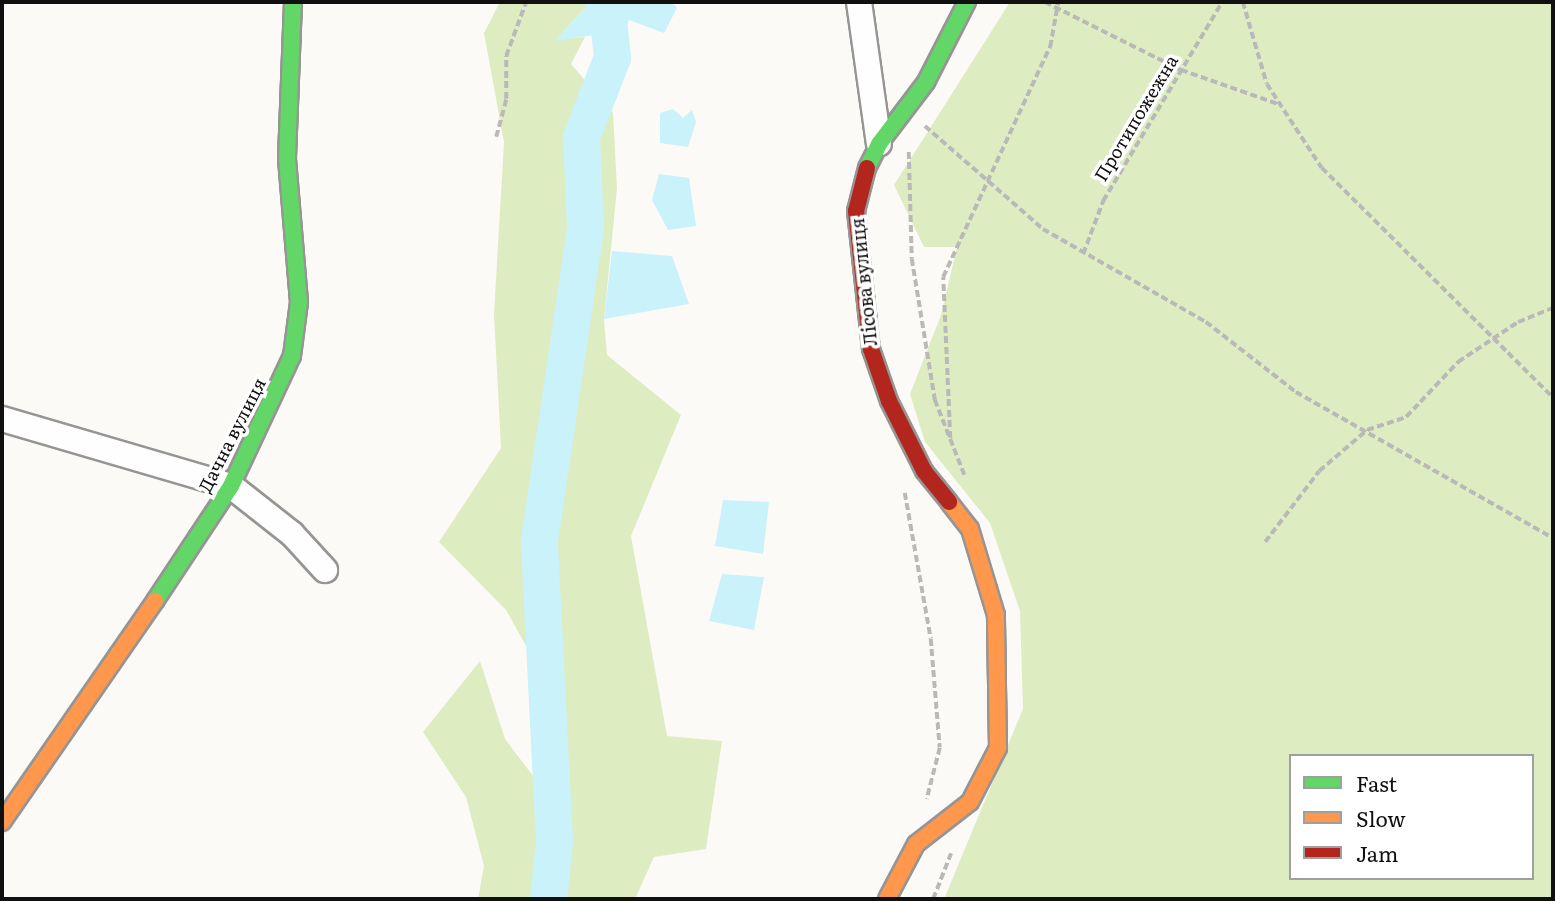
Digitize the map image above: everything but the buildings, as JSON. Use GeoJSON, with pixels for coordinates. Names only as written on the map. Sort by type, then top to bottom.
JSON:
{"type":"FeatureCollection","features":[{"type":"Feature","properties":{"kind":"street","name":"Дачна вулиця"},"geometry":{"type":"LineString","coordinates":[[2,822],[120,655],[231,486],[272,404],[294,343],[299,302],[288,158],[293,2]]}},
{"type":"Feature","properties":{"kind":"street"},"geometry":{"type":"LineString","coordinates":[[859,2],[879,144]]}},
{"type":"Feature","properties":{"kind":"street","name":"Лісова вулиця"},"geometry":{"type":"LineString","coordinates":[[887,899],[916,844],[970,802],[998,748],[996,615],[970,529],[924,471],[889,401],[870,349],[856,211],[860,181],[879,144],[926,82],[967,2]]}},
{"type":"Feature","properties":{"kind":"street"},"geometry":{"type":"LineString","coordinates":[[2,419],[231,486],[292,534],[325,570]]}},
{"type":"Feature","properties":{"kind":"path"},"geometry":{"type":"LineString","coordinates":[[496,136],[506,99],[506,56],[526,2]]}},
{"type":"Feature","properties":{"kind":"path"},"geometry":{"type":"LineString","coordinates":[[1045,2],[1181,70],[1280,104]]}},
{"type":"Feature","properties":{"kind":"path"},"geometry":{"type":"LineString","coordinates":[[950,438],[943,277],[1050,47],[1058,2]]}},
{"type":"Feature","properties":{"kind":"path","name":"Протипожежна"},"geometry":{"type":"LineString","coordinates":[[1083,254],[1103,201],[1222,2]]}},
{"type":"Feature","properties":{"kind":"path"},"geometry":{"type":"LineString","coordinates":[[1243,2],[1267,84],[1322,168],[1553,397]]}},
{"type":"Feature","properties":{"kind":"path"},"geometry":{"type":"LineString","coordinates":[[905,109],[1044,229],[1083,254],[1206,322],[1296,392],[1553,538]]}},
{"type":"Feature","properties":{"kind":"path"},"geometry":{"type":"LineString","coordinates":[[909,147],[912,259],[935,400],[966,480]]}},
{"type":"Feature","properties":{"kind":"path"},"geometry":{"type":"LineString","coordinates":[[1265,542],[1319,471],[1367,430],[1406,417],[1458,362],[1518,322],[1553,308]]}},
{"type":"Feature","properties":{"kind":"path"},"geometry":{"type":"LineString","coordinates":[[903,480],[931,639],[940,748],[925,808]]}},
{"type":"Feature","properties":{"kind":"green space"},"geometry":{"type":"Polygon","coordinates":[[[500,2],[585,2],[585,8],[556,40],[585,37],[571,64],[613,113],[617,188],[604,319],[607,355],[681,415],[631,536],[667,736],[722,741],[706,849],[654,857],[635,899],[478,899],[484,866],[466,797],[423,732],[480,661],[505,739],[546,793],[567,719],[506,610],[439,542],[501,448],[494,314],[504,142],[484,33],[500,2]]]}},
{"type":"Feature","properties":{"kind":"green space"},"geometry":{"type":"Polygon","coordinates":[[[1010,2],[1553,2],[1553,899],[944,899],[1023,709],[1020,611],[990,523],[925,442],[910,394],[941,315],[957,247],[924,247],[894,185],[1010,2]]]}},
{"type":"Feature","properties":{"kind":"water"},"geometry":{"type":"Polygon","coordinates":[[[585,2],[672,2],[677,8],[664,33],[629,20],[604,98],[595,77],[601,34],[555,41],[585,8],[585,2]]]}},
{"type":"Feature","properties":{"kind":"water"},"geometry":{"type":"Polygon","coordinates":[[[673,109],[683,118],[692,110],[696,122],[688,147],[660,143],[660,113],[673,109]]]}},
{"type":"Feature","properties":{"kind":"water"},"geometry":{"type":"Polygon","coordinates":[[[659,174],[689,178],[696,226],[668,230],[652,200],[659,174]]]}},
{"type":"Feature","properties":{"kind":"water"},"geometry":{"type":"Polygon","coordinates":[[[612,251],[672,256],[689,304],[604,319],[612,251]]]}},
{"type":"Feature","properties":{"kind":"water"},"geometry":{"type":"Polygon","coordinates":[[[723,500],[769,502],[763,554],[715,546],[723,500]]]}},
{"type":"Feature","properties":{"kind":"water"},"geometry":{"type":"Polygon","coordinates":[[[722,574],[764,577],[754,630],[709,621],[722,574]]]}},
{"type":"Feature","properties":{"kind":"waterway"},"geometry":{"type":"LineString","coordinates":[[548,899],[554,841],[539,540],[585,227],[581,137],[612,57],[606,2]]}},
{"type":"Feature","properties":{"kind":"traffic: fast"},"geometry":{"type":"LineString","coordinates":[[155,601],[231,486],[292,356],[299,302],[287,158],[293,2]]}},
{"type":"Feature","properties":{"kind":"traffic: fast"},"geometry":{"type":"LineString","coordinates":[[867,168],[879,144],[926,82],[967,2]]}},
{"type":"Feature","properties":{"kind":"traffic: slow"},"geometry":{"type":"LineString","coordinates":[[887,899],[916,844],[970,802],[998,748],[996,615],[970,529],[949,502]]}},
{"type":"Feature","properties":{"kind":"traffic: slow"},"geometry":{"type":"LineString","coordinates":[[2,822],[155,601]]}},
{"type":"Feature","properties":{"kind":"traffic: jam"},"geometry":{"type":"LineString","coordinates":[[867,168],[856,211],[871,349],[889,401],[924,471],[949,502]]}}]}
